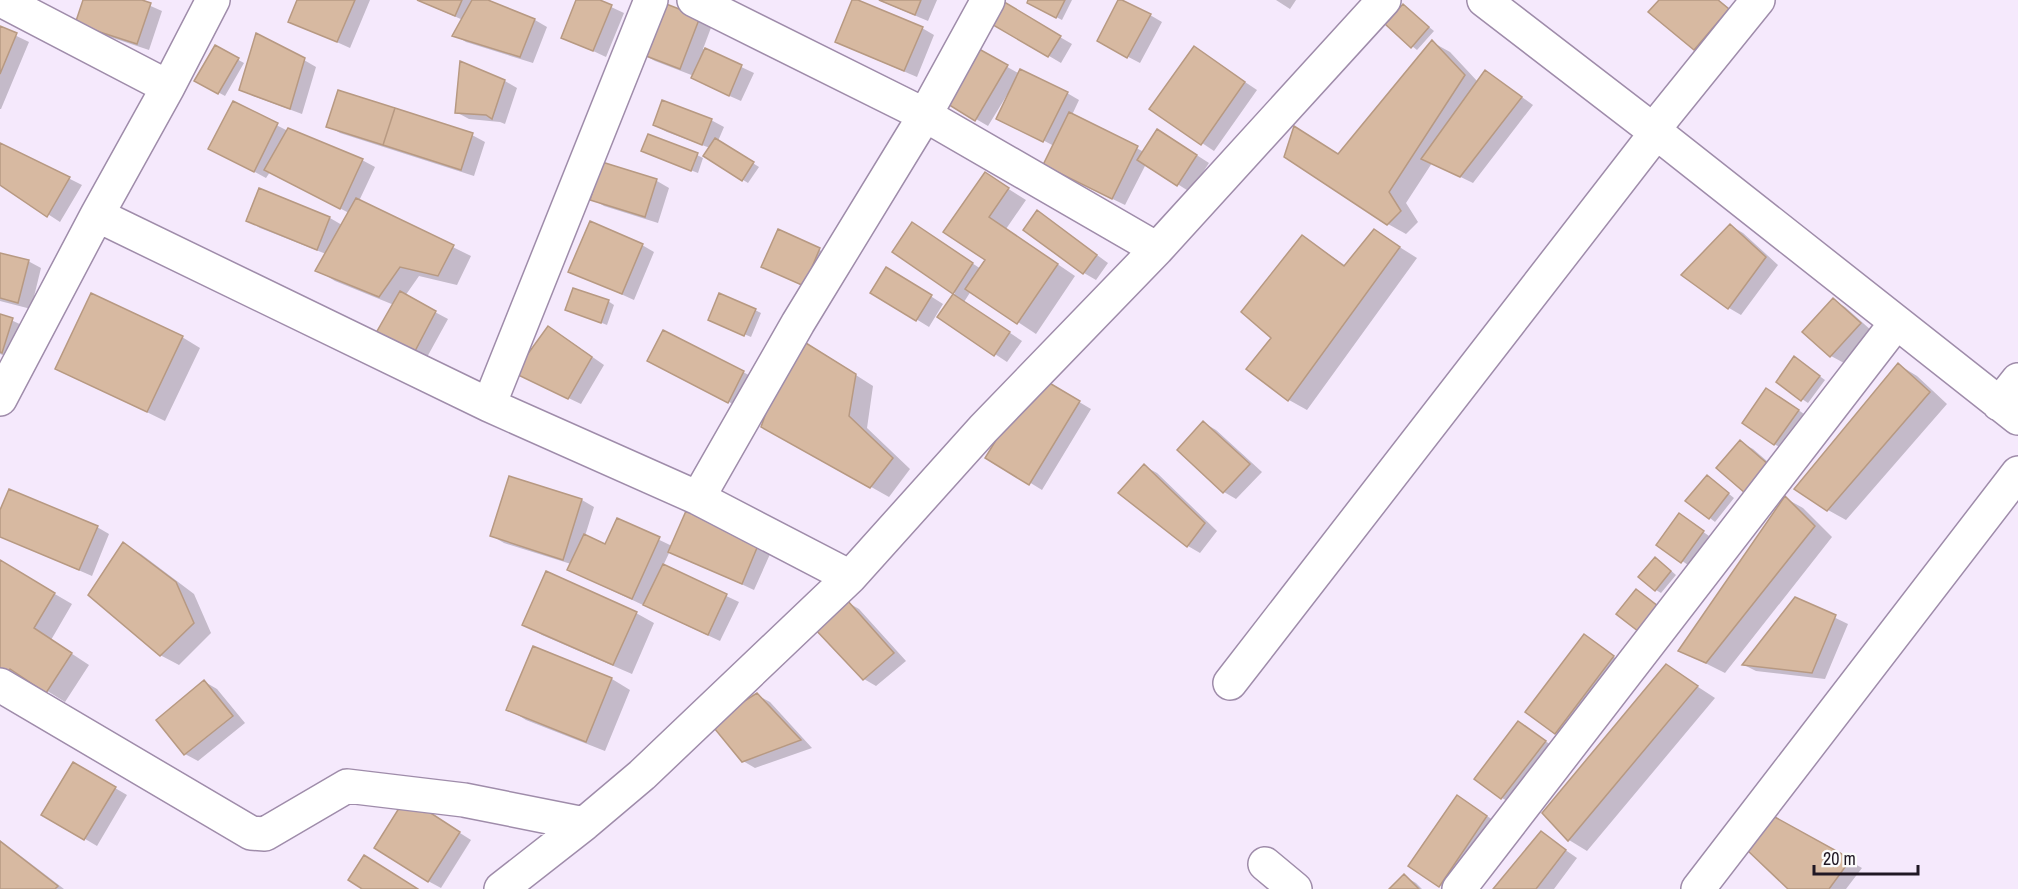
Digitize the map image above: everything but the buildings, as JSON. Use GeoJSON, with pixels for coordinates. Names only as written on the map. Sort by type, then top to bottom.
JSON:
{"type":"FeatureCollection","features":[{"type":"Feature","properties":{"kind":"street"},"geometry":{"type":"LineString","coordinates":[[1,0],[168,87]]}},
{"type":"Feature","properties":{"kind":"street"},"geometry":{"type":"LineString","coordinates":[[0,399],[213,0]]}},
{"type":"Feature","properties":{"kind":"street"},"geometry":{"type":"LineString","coordinates":[[489,405],[651,0]]}},
{"type":"Feature","properties":{"kind":"street"},"geometry":{"type":"LineString","coordinates":[[694,0],[925,115],[1157,249]]}},
{"type":"Feature","properties":{"kind":"street"},"geometry":{"type":"LineString","coordinates":[[698,498],[798,323],[925,115],[988,0]]}},
{"type":"Feature","properties":{"kind":"street"},"geometry":{"type":"LineString","coordinates":[[501,889],[642,775],[850,577],[983,429],[1157,249],[1384,0]]}},
{"type":"Feature","properties":{"kind":"street"},"geometry":{"type":"LineString","coordinates":[[1484,0],[1655,131],[1896,323],[2012,401]]}},
{"type":"Feature","properties":{"kind":"street"},"geometry":{"type":"LineString","coordinates":[[1230,683],[1758,0]]}},
{"type":"Feature","properties":{"kind":"street"},"geometry":{"type":"LineString","coordinates":[[97,215],[489,405],[698,498],[850,577]]}},
{"type":"Feature","properties":{"kind":"street"},"geometry":{"type":"LineString","coordinates":[[1459,889],[1896,323]]}},
{"type":"Feature","properties":{"kind":"street"},"geometry":{"type":"LineString","coordinates":[[1698,889],[2018,472]]}},
{"type":"Feature","properties":{"kind":"street"},"geometry":{"type":"LineString","coordinates":[[0,685],[251,833],[265,834],[347,786],[464,800],[584,824]]}},
{"type":"Feature","properties":{"kind":"street"},"geometry":{"type":"LineString","coordinates":[[1265,864],[1295,889]]}}]}
